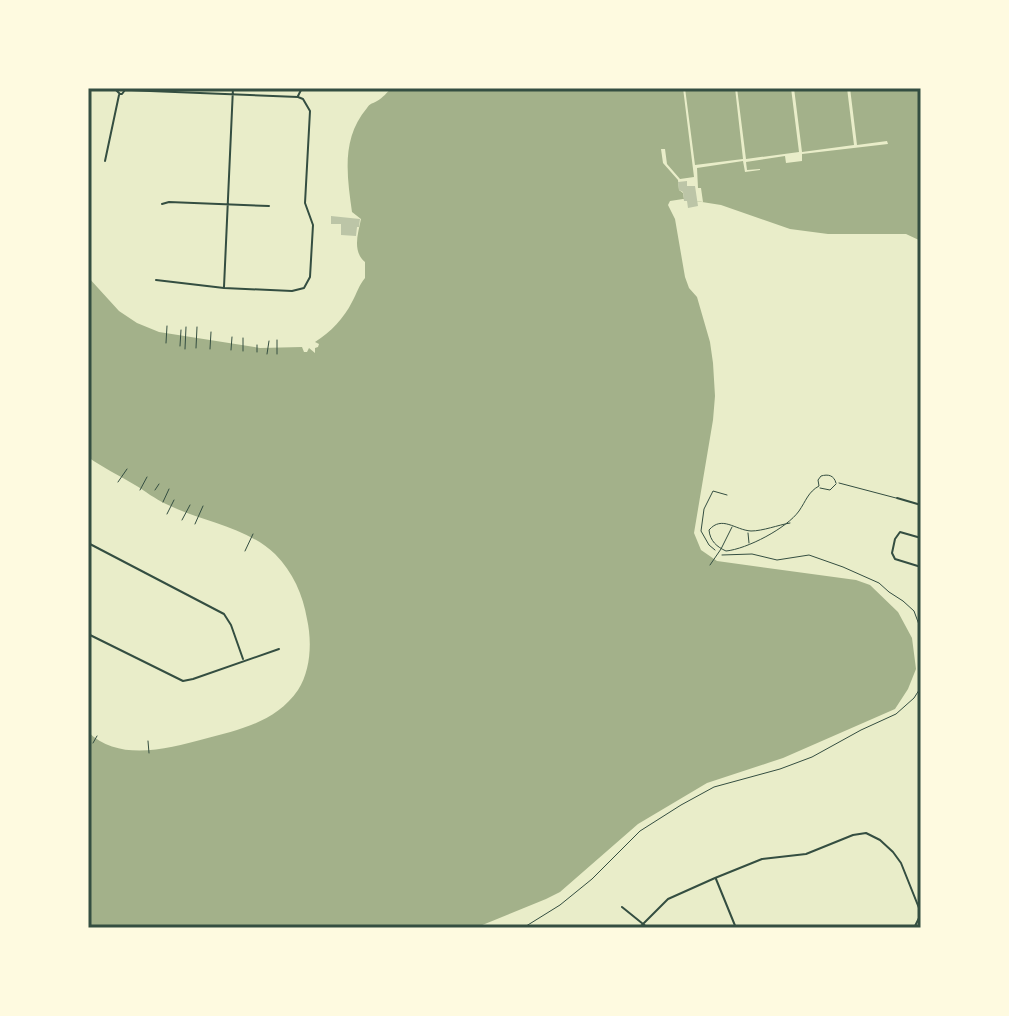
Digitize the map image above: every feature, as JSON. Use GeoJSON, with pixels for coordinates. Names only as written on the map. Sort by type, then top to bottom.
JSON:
{"type":"FeatureCollection","features":[{"type":"Feature","properties":{"kind":"street"},"geometry":{"type":"LineString","coordinates":[[114,88],[120,94]]}},
{"type":"Feature","properties":{"kind":"street"},"geometry":{"type":"LineString","coordinates":[[224,288],[233,88]]}},
{"type":"Feature","properties":{"kind":"street"},"geometry":{"type":"LineString","coordinates":[[298,97],[302,88]]}},
{"type":"Feature","properties":{"kind":"street"},"geometry":{"type":"LineString","coordinates":[[105,161],[120,94],[125,89],[298,97],[303,99],[310,111],[305,203],[313,225],[310,277],[304,288],[292,291],[224,288],[156,280]]}},
{"type":"Feature","properties":{"kind":"street"},"geometry":{"type":"LineString","coordinates":[[162,204],[269,206]]}},
{"type":"Feature","properties":{"kind":"street"},"geometry":{"type":"LineString","coordinates":[[897,498],[921,505]]}},
{"type":"Feature","properties":{"kind":"street"},"geometry":{"type":"LineString","coordinates":[[921,538],[900,532],[892,553],[895,559],[921,567]]}},
{"type":"Feature","properties":{"kind":"street"},"geometry":{"type":"LineString","coordinates":[[88,543],[224,614],[244,661]]}},
{"type":"Feature","properties":{"kind":"street"},"geometry":{"type":"LineString","coordinates":[[88,634],[180,680],[193,679],[279,649]]}},
{"type":"Feature","properties":{"kind":"street"},"geometry":{"type":"LineString","coordinates":[[639,928],[668,899],[715,878],[762,859],[806,854],[853,835],[866,833],[876,837],[897,858],[919,908],[919,923],[914,928]]}},
{"type":"Feature","properties":{"kind":"street"},"geometry":{"type":"LineString","coordinates":[[715,878],[736,928]]}},
{"type":"Feature","properties":{"kind":"street"},"geometry":{"type":"LineString","coordinates":[[622,907],[648,928]]}},
{"type":"Feature","properties":{"kind":"lane"},"geometry":{"type":"LineString","coordinates":[[833,476],[836,483],[830,490],[823,490],[819,486],[819,478],[833,476]]}},
{"type":"Feature","properties":{"kind":"lane"},"geometry":{"type":"LineString","coordinates":[[836,483],[897,498]]}},
{"type":"Feature","properties":{"kind":"lane"},"geometry":{"type":"LineString","coordinates":[[790,523],[748,530],[719,523],[709,530],[713,541],[721,549],[731,551],[790,523],[807,495],[819,486]]}},
{"type":"Feature","properties":{"kind":"lane"},"geometry":{"type":"LineString","coordinates":[[710,565],[733,525]]}},
{"type":"Feature","properties":{"kind":"lane"},"geometry":{"type":"LineString","coordinates":[[748,530],[749,543]]}},
{"type":"Feature","properties":{"kind":"path"},"geometry":{"type":"LineString","coordinates":[[166,343],[167,326]]}},
{"type":"Feature","properties":{"kind":"path"},"geometry":{"type":"LineString","coordinates":[[185,349],[186,327]]}},
{"type":"Feature","properties":{"kind":"path"},"geometry":{"type":"LineString","coordinates":[[196,348],[197,327]]}},
{"type":"Feature","properties":{"kind":"path"},"geometry":{"type":"LineString","coordinates":[[180,346],[181,330]]}},
{"type":"Feature","properties":{"kind":"path"},"geometry":{"type":"LineString","coordinates":[[210,349],[211,332]]}},
{"type":"Feature","properties":{"kind":"path"},"geometry":{"type":"LineString","coordinates":[[231,350],[232,337]]}},
{"type":"Feature","properties":{"kind":"path"},"geometry":{"type":"LineString","coordinates":[[243,338],[243,351]]}},
{"type":"Feature","properties":{"kind":"path"},"geometry":{"type":"LineString","coordinates":[[277,340],[277,354]]}},
{"type":"Feature","properties":{"kind":"path"},"geometry":{"type":"LineString","coordinates":[[267,354],[269,341]]}},
{"type":"Feature","properties":{"kind":"path"},"geometry":{"type":"LineString","coordinates":[[257,345],[257,352]]}},
{"type":"Feature","properties":{"kind":"path"},"geometry":{"type":"LineString","coordinates":[[118,482],[127,469]]}},
{"type":"Feature","properties":{"kind":"path"},"geometry":{"type":"LineString","coordinates":[[140,490],[147,477]]}},
{"type":"Feature","properties":{"kind":"path"},"geometry":{"type":"LineString","coordinates":[[155,490],[159,484]]}},
{"type":"Feature","properties":{"kind":"path"},"geometry":{"type":"LineString","coordinates":[[163,502],[169,489]]}},
{"type":"Feature","properties":{"kind":"path"},"geometry":{"type":"LineString","coordinates":[[727,495],[713,491],[701,523],[701,534],[718,553],[727,556],[752,554],[777,560],[809,555],[843,567],[879,583],[903,601],[914,611],[921,630]]}},
{"type":"Feature","properties":{"kind":"path"},"geometry":{"type":"LineString","coordinates":[[167,514],[174,500]]}},
{"type":"Feature","properties":{"kind":"path"},"geometry":{"type":"LineString","coordinates":[[182,520],[190,505]]}},
{"type":"Feature","properties":{"kind":"path"},"geometry":{"type":"LineString","coordinates":[[195,524],[203,506]]}},
{"type":"Feature","properties":{"kind":"path"},"geometry":{"type":"LineString","coordinates":[[245,551],[253,534]]}},
{"type":"Feature","properties":{"kind":"path"},"geometry":{"type":"LineString","coordinates":[[523,928],[560,905],[592,879],[640,831],[681,805],[714,787],[812,757],[896,714],[921,687]]}},
{"type":"Feature","properties":{"kind":"path"},"geometry":{"type":"LineString","coordinates":[[93,743],[97,736]]}},
{"type":"Feature","properties":{"kind":"path"},"geometry":{"type":"LineString","coordinates":[[148,741],[149,753]]}},
{"type":"Feature","properties":{"kind":"shaded area"},"geometry":{"type":"Polygon","coordinates":[[[392,88],[921,88],[921,241],[906,234],[828,234],[790,229],[721,205],[683,199],[670,201],[668,205],[675,219],[685,277],[697,297],[713,363],[713,420],[694,533],[701,550],[717,561],[856,580],[870,585],[898,612],[912,638],[916,669],[895,709],[783,758],[707,783],[638,824],[560,892],[475,928],[88,928],[88,732],[114,747],[144,750],[190,743],[256,723],[279,710],[298,690],[306,674],[310,637],[303,601],[292,576],[264,545],[237,531],[162,502],[88,457],[88,277],[119,311],[159,332],[260,348],[302,347],[304,352],[309,348],[315,353],[319,344],[315,342],[341,319],[365,278],[365,262],[357,248],[361,219],[352,212],[348,158],[353,132],[359,120],[370,104],[392,88]]]}},
{"type":"Feature","properties":{"kind":"pier"},"geometry":{"type":"Polygon","coordinates":[[[683,88],[695,165],[743,159],[735,88],[746,159],[799,152],[791,88],[794,88],[802,152],[854,145],[847,88],[850,88],[857,145],[887,141],[888,144],[802,154],[802,161],[786,163],[785,156],[746,162],[747,170],[760,170],[745,172],[743,161],[697,168],[698,188],[701,188],[703,202],[684,199],[678,180],[663,163],[661,149],[665,149],[667,164],[680,179],[694,177],[683,88]]]}},
{"type":"Feature","properties":{"kind":"building"},"geometry":{"type":"Polygon","coordinates":[[[687,181],[687,186],[695,186],[698,206],[688,208],[683,192],[679,190],[678,182],[687,181]]]}},
{"type":"Feature","properties":{"kind":"building"},"geometry":{"type":"Polygon","coordinates":[[[331,216],[360,219],[356,236],[341,235],[341,224],[331,224],[331,216]]]}}]}
